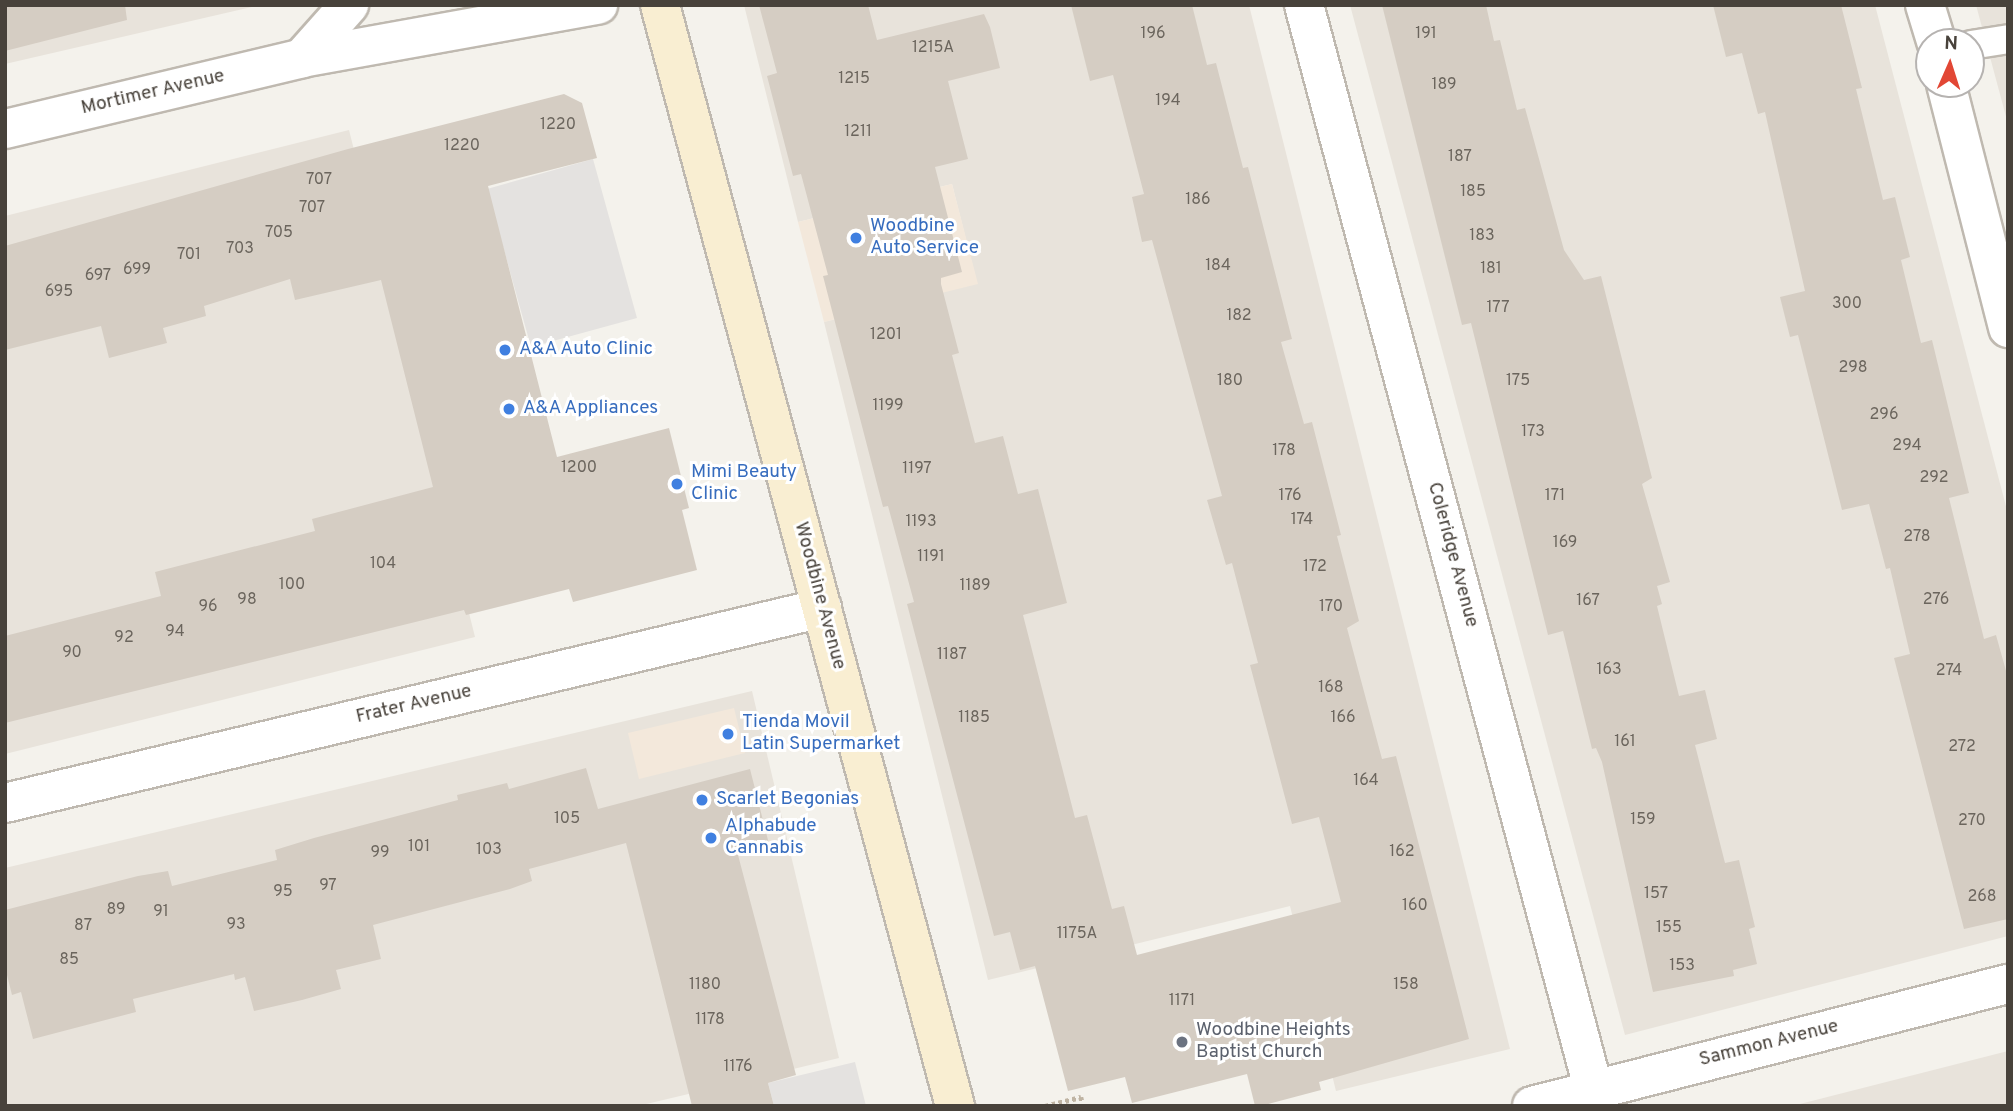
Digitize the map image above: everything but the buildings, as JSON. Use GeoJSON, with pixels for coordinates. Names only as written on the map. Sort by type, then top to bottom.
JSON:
{"type":"FeatureCollection","features":[{"type":"Feature","properties":{"kind":"main road","name":"Woodbine Avenue"},"geometry":{"type":"LineString","coordinates":[[660,5],[955,1106]]}},
{"type":"Feature","properties":{"kind":"street"},"geometry":{"type":"LineString","coordinates":[[302,58],[349,5]]}},
{"type":"Feature","properties":{"kind":"street","name":"Mortimer Avenue"},"geometry":{"type":"LineString","coordinates":[[5,129],[302,58],[598,5]]}},
{"type":"Feature","properties":{"kind":"street","name":"Coleridge Avenue"},"geometry":{"type":"LineString","coordinates":[[1304,5],[1596,1098]]}},
{"type":"Feature","properties":{"kind":"street"},"geometry":{"type":"LineString","coordinates":[[1925,5],[1932,28]]}},
{"type":"Feature","properties":{"kind":"street"},"geometry":{"type":"LineString","coordinates":[[1950,98],[2008,328]]}},
{"type":"Feature","properties":{"kind":"street","name":"Frater Avenue"},"geometry":{"type":"LineString","coordinates":[[5,803],[822,608]]}},
{"type":"Feature","properties":{"kind":"street","name":"Sammon Avenue"},"geometry":{"type":"LineString","coordinates":[[1531,1106],[1596,1098],[2008,984]]}},
{"type":"Feature","properties":{"kind":"lane"},"geometry":{"type":"LineString","coordinates":[[1985,43],[2008,39]]}},
{"type":"Feature","properties":{"kind":"path"},"geometry":{"type":"LineString","coordinates":[[1045,1106],[1081,1097],[1083,1106]]}},
{"type":"Feature","properties":{"kind":"shaded area"},"geometry":{"type":"Polygon","coordinates":[[[5,5],[260,5],[5,64],[5,5]]]}},
{"type":"Feature","properties":{"kind":"shaded area"},"geometry":{"type":"Polygon","coordinates":[[[744,5],[1249,5],[1510,1049],[1336,1091],[1290,906],[988,980],[824,322],[977,283],[952,184],[798,222],[744,5]]]}},
{"type":"Feature","properties":{"kind":"shaded area"},"geometry":{"type":"Polygon","coordinates":[[[1350,5],[1875,5],[2008,514],[2008,936],[1625,1035],[1350,5]]]}},
{"type":"Feature","properties":{"kind":"shaded area"},"geometry":{"type":"Polygon","coordinates":[[[1976,5],[2008,5],[2008,124],[1985,38],[1985,28],[1982,28],[1976,5]]]}},
{"type":"Feature","properties":{"kind":"shaded area"},"geometry":{"type":"Polygon","coordinates":[[[349,130],[475,637],[5,754],[5,216],[349,130]]]}},
{"type":"Feature","properties":{"kind":"shaded area"},"geometry":{"type":"Polygon","coordinates":[[[593,159],[637,318],[531,347],[487,189],[593,159]]]}},
{"type":"Feature","properties":{"kind":"shaded area"},"geometry":{"type":"Polygon","coordinates":[[[952,184],[978,284],[824,322],[798,222],[952,184]]]}},
{"type":"Feature","properties":{"kind":"shaded area"},"geometry":{"type":"Polygon","coordinates":[[[752,691],[839,1058],[638,1106],[5,1106],[5,868],[752,691]]]}},
{"type":"Feature","properties":{"kind":"shaded area"},"geometry":{"type":"Polygon","coordinates":[[[734,708],[745,753],[639,779],[628,733],[734,708]]]}},
{"type":"Feature","properties":{"kind":"shaded area"},"geometry":{"type":"Polygon","coordinates":[[[2008,1051],[2008,1106],[1792,1106],[2008,1051]]]}},
{"type":"Feature","properties":{"kind":"shaded area"},"geometry":{"type":"Polygon","coordinates":[[[855,1062],[866,1106],[774,1106],[768,1083],[855,1062]]]}},
{"type":"Feature","properties":{"kind":"place","name":"Woodbine Auto Service"},"geometry":{"type":"Point","coordinates":[856,238]}},
{"type":"Feature","properties":{"kind":"place","name":"A&A Auto Clinic"},"geometry":{"type":"Point","coordinates":[505,350]}},
{"type":"Feature","properties":{"kind":"place","name":"A&A Appliances"},"geometry":{"type":"Point","coordinates":[509,409]}},
{"type":"Feature","properties":{"kind":"place","name":"Mimi Beauty Clinic"},"geometry":{"type":"Point","coordinates":[677,484]}},
{"type":"Feature","properties":{"kind":"place","name":"Tienda Movil Latin Supermarket"},"geometry":{"type":"Point","coordinates":[728,734]}},
{"type":"Feature","properties":{"kind":"place","name":"Scarlet Begonias"},"geometry":{"type":"Point","coordinates":[702,800]}},
{"type":"Feature","properties":{"kind":"place","name":"Alphabude Cannabis"},"geometry":{"type":"Point","coordinates":[711,838]}},
{"type":"Feature","properties":{"kind":"place","name":"Woodbine Heights Baptist Church"},"geometry":{"type":"Point","coordinates":[1182,1042]}}]}
